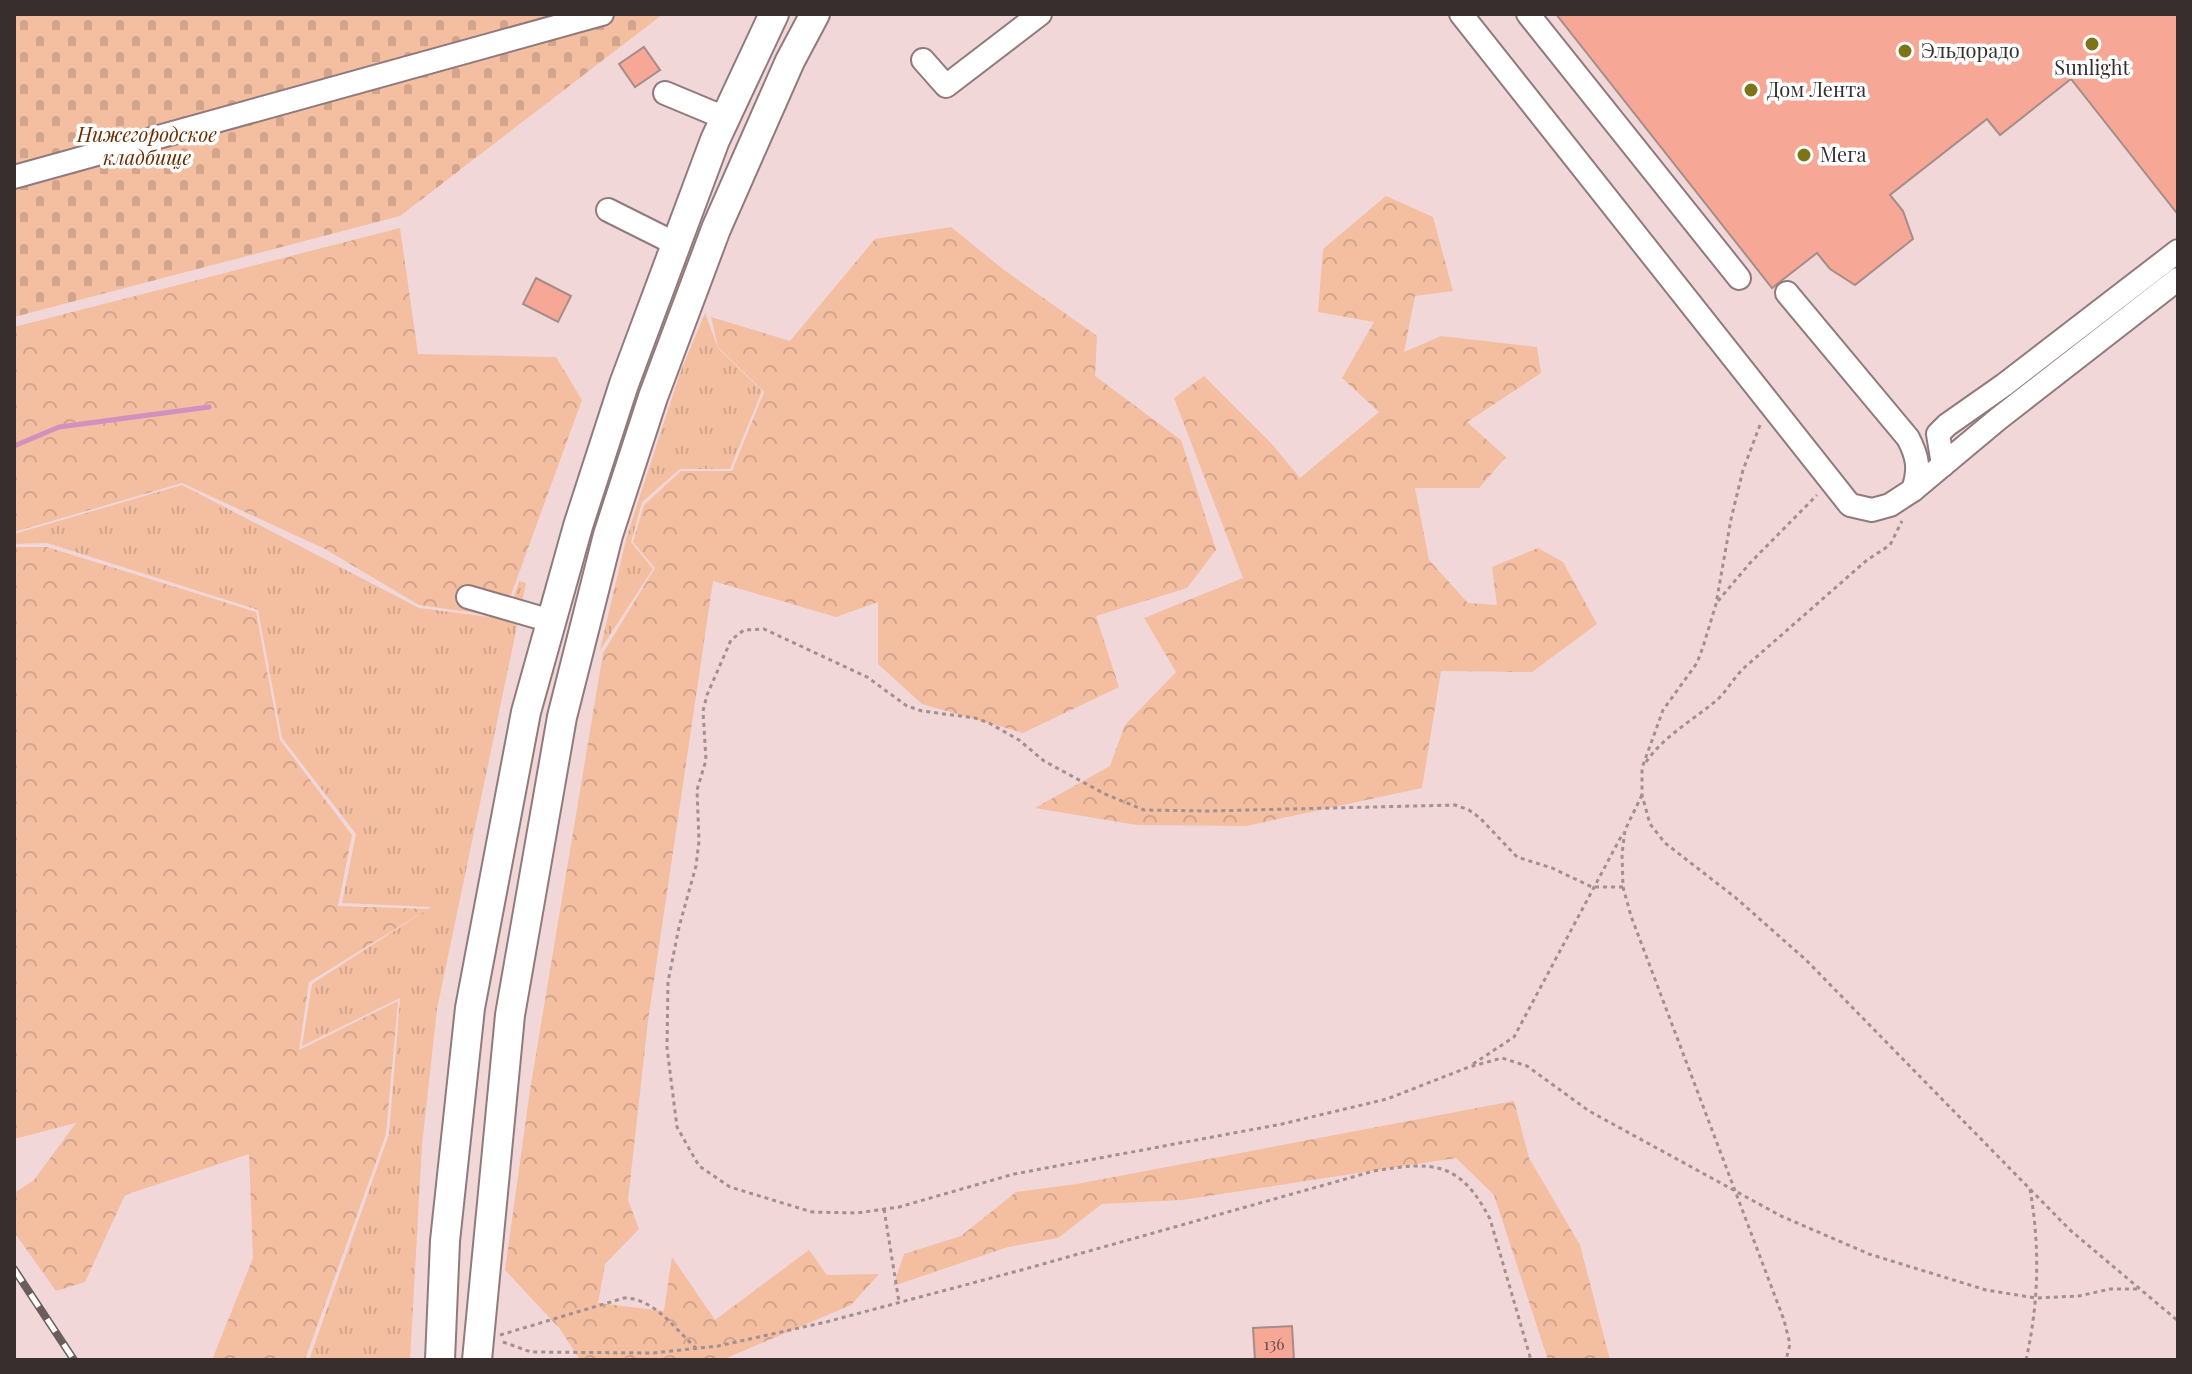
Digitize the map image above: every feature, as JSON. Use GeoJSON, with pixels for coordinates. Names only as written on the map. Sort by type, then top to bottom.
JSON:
{"type":"FeatureCollection","features":[{"type":"Feature","properties":{"kind":"main road"},"geometry":{"type":"LineString","coordinates":[[440,1360],[445,1241],[470,1008],[526,712],[578,526],[624,384],[725,118],[774,14]]}},
{"type":"Feature","properties":{"kind":"main road"},"geometry":{"type":"LineString","coordinates":[[477,1360],[510,1015],[562,717],[577,656],[608,535],[653,397],[716,229],[790,61],[815,14]]}},
{"type":"Feature","properties":{"kind":"lane"},"geometry":{"type":"LineString","coordinates":[[14,177],[602,14]]}},
{"type":"Feature","properties":{"kind":"lane"},"geometry":{"type":"LineString","coordinates":[[923,60],[946,86],[1040,14]]}},
{"type":"Feature","properties":{"kind":"lane"},"geometry":{"type":"LineString","coordinates":[[1461,14],[1850,505],[1872,510],[1890,505],[1908,494],[1998,419],[2178,279]]}},
{"type":"Feature","properties":{"kind":"lane"},"geometry":{"type":"LineString","coordinates":[[1528,14],[1739,278]]}},
{"type":"Feature","properties":{"kind":"lane"},"geometry":{"type":"LineString","coordinates":[[665,93],[725,118]]}},
{"type":"Feature","properties":{"kind":"lane"},"geometry":{"type":"LineString","coordinates":[[608,210],[676,244]]}},
{"type":"Feature","properties":{"kind":"lane"},"geometry":{"type":"LineString","coordinates":[[1943,465],[1938,434],[1947,425],[2178,251]]}},
{"type":"Feature","properties":{"kind":"lane"},"geometry":{"type":"LineString","coordinates":[[1787,293],[1908,438],[1917,455],[1919,474],[1908,494]]}},
{"type":"Feature","properties":{"kind":"lane"},"geometry":{"type":"LineString","coordinates":[[468,597],[551,621]]}},
{"type":"Feature","properties":{"kind":"path"},"geometry":{"type":"LineString","coordinates":[[1768,403],[1743,470],[1716,604],[1697,663],[1663,710],[1642,768],[1642,795],[1650,824],[1665,843],[1736,898],[1806,960],[2070,1230],[2178,1321]]}},
{"type":"Feature","properties":{"kind":"path"},"geometry":{"type":"LineString","coordinates":[[1716,604],[1750,563],[1830,482]]}},
{"type":"Feature","properties":{"kind":"path"},"geometry":{"type":"LineString","coordinates":[[1642,768],[1656,748],[1721,696],[1733,678],[1867,560],[1890,545],[1904,517],[1908,494]]}},
{"type":"Feature","properties":{"kind":"path"},"geometry":{"type":"LineString","coordinates":[[1623,887],[1592,887],[1552,868],[1517,857],[1480,818],[1455,805],[1144,810],[1105,794],[1044,761],[1019,740],[989,723],[907,706],[867,677],[764,629],[744,630],[731,640],[703,711],[706,760],[697,790],[698,854],[668,982],[667,1048],[677,1127],[699,1166],[730,1187],[812,1212],[857,1213],[884,1209],[1014,1174],[1282,1124],[1387,1099],[1469,1067],[1502,1058],[1527,1066],[1589,1111],[1781,1216],[1869,1254],[1986,1290],[2036,1298],[2079,1296],[2110,1289],[2138,1289]]}},
{"type":"Feature","properties":{"kind":"path"},"geometry":{"type":"LineString","coordinates":[[1469,1067],[1514,1037],[1642,795]]}},
{"type":"Feature","properties":{"kind":"path"},"geometry":{"type":"LineString","coordinates":[[1625,830],[1623,887],[1631,916],[1784,1320],[1790,1344],[1786,1360]]}},
{"type":"Feature","properties":{"kind":"path"},"geometry":{"type":"LineString","coordinates":[[696,1348],[648,1302],[636,1298],[624,1298],[492,1338],[531,1352],[653,1353],[696,1348],[826,1322],[1374,1171],[1423,1165],[1455,1174],[1470,1185],[1480,1199],[1490,1219],[1531,1360]]}},
{"type":"Feature","properties":{"kind":"path"},"geometry":{"type":"LineString","coordinates":[[2026,1360],[2036,1298],[2038,1253],[2030,1189]]}},
{"type":"Feature","properties":{"kind":"path"},"geometry":{"type":"LineString","coordinates":[[884,1209],[899,1302]]}},
{"type":"Feature","properties":{"kind":"green space","name":"Нижегородское кладбище"},"geometry":{"type":"Polygon","coordinates":[[[14,14],[663,14],[400,216],[14,317],[14,14]]]}},
{"type":"Feature","properties":{"kind":"green space"},"geometry":{"type":"Polygon","coordinates":[[[1386,196],[1433,217],[1453,291],[1415,296],[1404,352],[1441,336],[1537,347],[1541,373],[1467,422],[1506,457],[1479,488],[1415,488],[1429,560],[1468,603],[1497,605],[1492,567],[1538,548],[1563,562],[1597,624],[1532,672],[1441,671],[1422,788],[1246,826],[1137,825],[1035,808],[1110,766],[1125,725],[1176,672],[1144,618],[1243,578],[1174,398],[1204,376],[1271,443],[1300,478],[1379,412],[1342,378],[1374,322],[1318,312],[1323,249],[1386,196]]]}},
{"type":"Feature","properties":{"kind":"green space"},"geometry":{"type":"Polygon","coordinates":[[[951,227],[1004,270],[1097,336],[1095,376],[1181,440],[1216,550],[1187,588],[1096,616],[1119,687],[1023,733],[922,704],[878,664],[878,602],[836,617],[713,581],[648,1021],[628,1200],[639,1229],[605,1264],[598,1303],[664,1311],[672,1257],[715,1320],[809,1250],[827,1275],[879,1274],[851,1305],[722,1360],[580,1360],[560,1329],[505,1270],[530,1090],[603,653],[655,568],[633,542],[644,505],[681,471],[732,471],[764,392],[718,347],[711,317],[790,341],[875,239],[951,227]]]}},
{"type":"Feature","properties":{"kind":"green space"},"geometry":{"type":"Polygon","coordinates":[[[400,228],[418,354],[556,357],[582,400],[503,617],[419,605],[325,549],[182,483],[14,532],[14,327],[400,228]]]}},
{"type":"Feature","properties":{"kind":"green space"},"geometry":{"type":"Polygon","coordinates":[[[705,313],[718,348],[762,391],[730,469],[680,469],[642,502],[631,542],[653,569],[600,650],[626,539],[680,373],[705,313]]]}},
{"type":"Feature","properties":{"kind":"green space"},"geometry":{"type":"Polygon","coordinates":[[[182,485],[419,608],[506,619],[519,581],[526,583],[437,1009],[422,1145],[410,1360],[309,1360],[389,1134],[400,998],[302,1046],[312,984],[431,907],[342,903],[356,834],[282,738],[258,610],[47,543],[14,544],[14,534],[182,485]]]}},
{"type":"Feature","properties":{"kind":"green space"},"geometry":{"type":"Polygon","coordinates":[[[14,547],[47,547],[256,612],[280,740],[352,835],[338,906],[428,909],[309,982],[299,1050],[398,1001],[386,1134],[305,1360],[212,1360],[253,1258],[249,1154],[125,1195],[85,1282],[56,1291],[14,1232],[14,1193],[34,1180],[76,1123],[14,1139],[14,547]]]}},
{"type":"Feature","properties":{"kind":"green space"},"geometry":{"type":"Polygon","coordinates":[[[1514,1101],[1529,1158],[1580,1245],[1610,1360],[1548,1360],[1494,1195],[1456,1158],[1182,1200],[1102,1204],[1058,1238],[1008,1247],[893,1286],[904,1254],[961,1236],[1016,1192],[1077,1184],[1514,1101]]]}},
{"type":"Feature","properties":{"kind":"building","name":"Мега"},"geometry":{"type":"Polygon","coordinates":[[[1556,14],[2178,14],[2178,210],[2176,212],[2071,79],[2000,135],[1987,119],[1890,195],[1903,211],[1913,239],[1855,285],[1830,269],[1817,253],[1772,288],[1556,14]]]}},
{"type":"Feature","properties":{"kind":"building"},"geometry":{"type":"Polygon","coordinates":[[[644,47],[660,70],[635,87],[619,64],[644,47]]]}},
{"type":"Feature","properties":{"kind":"building"},"geometry":{"type":"Polygon","coordinates":[[[536,278],[571,296],[558,322],[523,304],[536,278]]]}},
{"type":"Feature","properties":{"kind":"building"},"geometry":{"type":"Polygon","coordinates":[[[1292,1326],[1294,1360],[1255,1360],[1253,1328],[1292,1326]]]}},
{"type":"Feature","properties":{"kind":"waterway"},"geometry":{"type":"LineString","coordinates":[[14,446],[59,427],[209,407]]}},
{"type":"Feature","properties":{"kind":"railway"},"geometry":{"type":"LineString","coordinates":[[14,1269],[74,1360]]}},
{"type":"Feature","properties":{"kind":"place","name":"Sunlight"},"geometry":{"type":"Point","coordinates":[2092,44]}},
{"type":"Feature","properties":{"kind":"place","name":"Эльдорадо"},"geometry":{"type":"Point","coordinates":[1905,51]}},
{"type":"Feature","properties":{"kind":"place","name":"Дом Лента"},"geometry":{"type":"Point","coordinates":[1751,90]}},
{"type":"Feature","properties":{"kind":"place","name":"Мега"},"geometry":{"type":"Point","coordinates":[1804,155]}}]}
